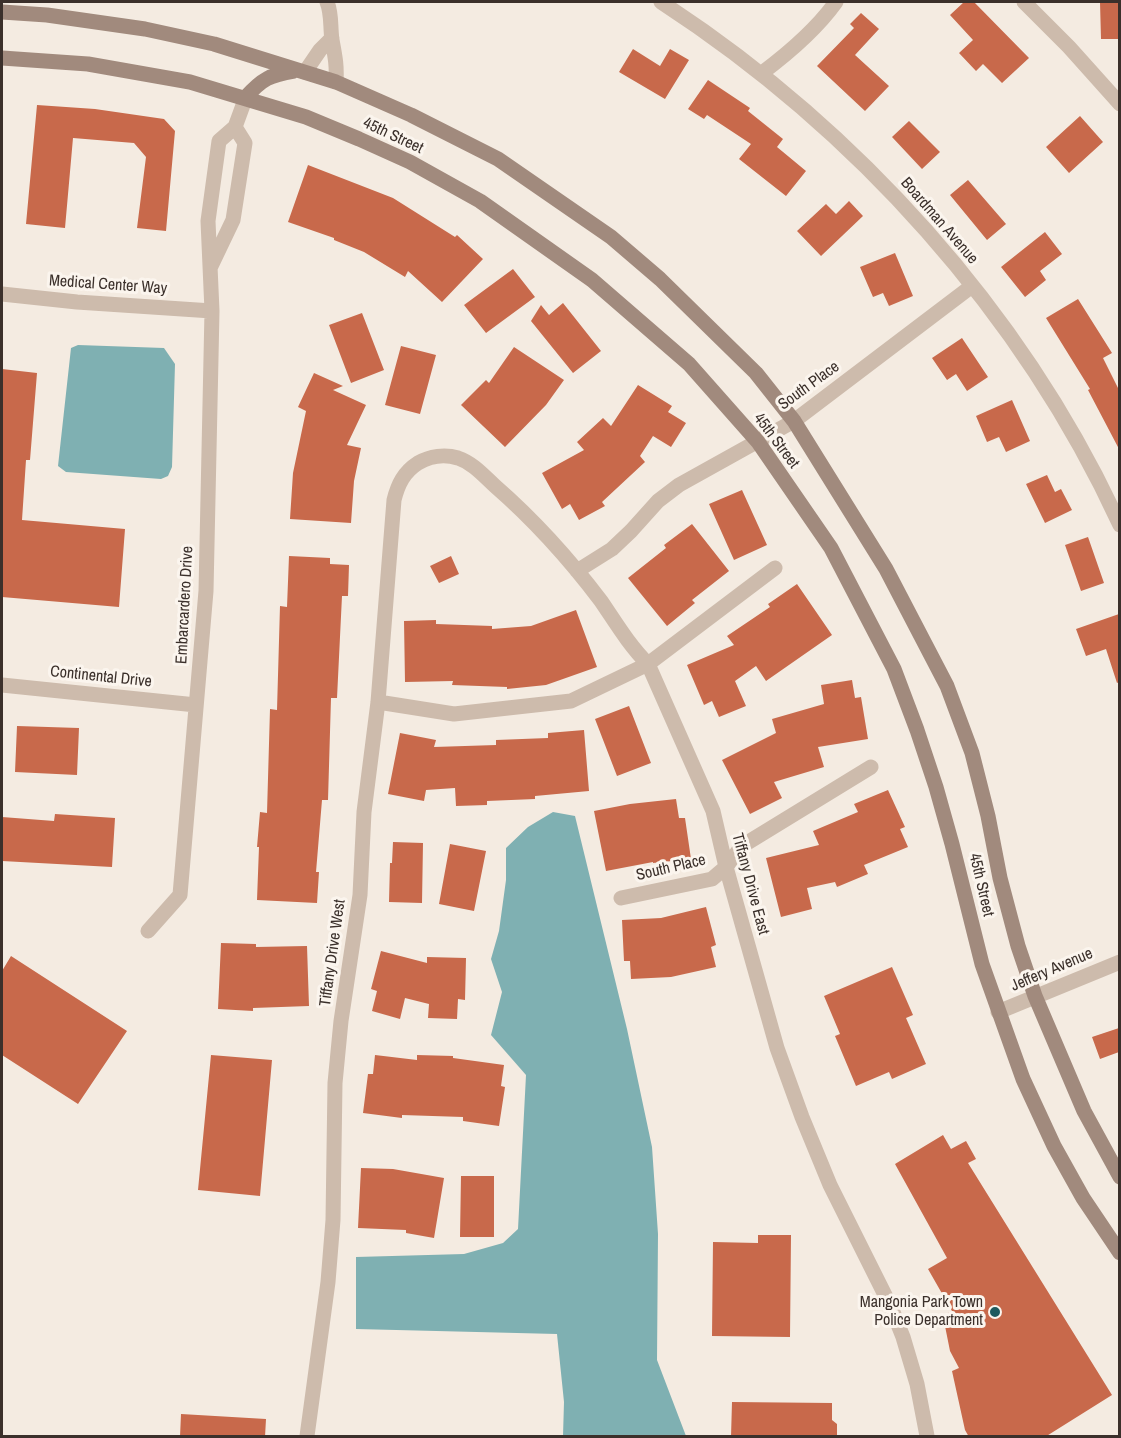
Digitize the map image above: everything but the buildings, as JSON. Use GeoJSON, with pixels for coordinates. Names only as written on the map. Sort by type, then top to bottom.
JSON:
{"type":"FeatureCollection","features":[{"type":"Feature","properties":{"kind":"main road","name":"45th Street"},"geometry":{"type":"LineString","coordinates":[[2,12],[47,15],[145,29],[214,44],[336,82],[411,115],[498,159],[611,237],[660,279],[756,373],[794,421],[886,569],[947,686],[972,753],[988,816],[1000,878],[1018,946],[1035,996],[1084,1111],[1119,1177]]}},
{"type":"Feature","properties":{"kind":"main road","name":"45th Street"},"geometry":{"type":"LineString","coordinates":[[2,58],[88,64],[146,72],[246,97],[306,117],[359,139],[410,162],[480,201],[592,280],[689,364],[758,442],[831,548],[894,669],[918,730],[936,787],[982,964],[1023,1079],[1054,1146],[1083,1198],[1119,1253]]}},
{"type":"Feature","properties":{"kind":"main road"},"geometry":{"type":"LineString","coordinates":[[246,97],[259,83],[273,75],[303,71]]}},
{"type":"Feature","properties":{"kind":"street"},"geometry":{"type":"LineString","coordinates":[[327,2],[337,62],[336,82]]}},
{"type":"Feature","properties":{"kind":"street","name":"Boardman Avenue"},"geometry":{"type":"LineString","coordinates":[[661,2],[762,73],[869,169],[931,236],[1010,337],[1051,399],[1079,446],[1119,525]]}},
{"type":"Feature","properties":{"kind":"street"},"geometry":{"type":"LineString","coordinates":[[762,73],[792,51],[811,33],[836,2]]}},
{"type":"Feature","properties":{"kind":"street"},"geometry":{"type":"LineString","coordinates":[[1024,2],[1069,46],[1119,104]]}},
{"type":"Feature","properties":{"kind":"street"},"geometry":{"type":"LineString","coordinates":[[303,71],[332,38]]}},
{"type":"Feature","properties":{"kind":"street","name":"Embarcardero Drive"},"geometry":{"type":"LineString","coordinates":[[148,931],[180,895],[206,591],[212,310],[208,221],[219,141],[235,127],[246,97]]}},
{"type":"Feature","properties":{"kind":"street","name":"Embarcardero Drive"},"geometry":{"type":"LineString","coordinates":[[210,269],[233,220],[244,143],[235,127]]}},
{"type":"Feature","properties":{"kind":"street","name":"South Place"},"geometry":{"type":"LineString","coordinates":[[577,571],[612,549],[658,501],[679,485],[794,421],[972,286]]}},
{"type":"Feature","properties":{"kind":"street","name":"Medical Center Way"},"geometry":{"type":"LineString","coordinates":[[2,294],[77,302],[212,310]]}},
{"type":"Feature","properties":{"kind":"street","name":"Tiffany Drive East"},"geometry":{"type":"LineString","coordinates":[[403,476],[422,460],[434,457],[447,456],[470,464],[504,493],[545,534],[577,571],[633,649],[648,663],[713,811],[726,867],[777,1048],[802,1117],[830,1185],[891,1307],[903,1337],[917,1384],[927,1437]]}},
{"type":"Feature","properties":{"kind":"street","name":"Tiffany Drive West"},"geometry":{"type":"LineString","coordinates":[[307,1437],[328,1282],[333,1220],[335,1083],[341,1021],[360,895],[364,812],[378,702],[394,500],[403,476]]}},
{"type":"Feature","properties":{"kind":"street"},"geometry":{"type":"LineString","coordinates":[[378,702],[454,714],[571,701],[648,663],[775,568]]}},
{"type":"Feature","properties":{"kind":"street","name":"Continental Drive"},"geometry":{"type":"LineString","coordinates":[[2,686],[196,705]]}},
{"type":"Feature","properties":{"kind":"street"},"geometry":{"type":"LineString","coordinates":[[726,867],[742,846],[870,767]]}},
{"type":"Feature","properties":{"kind":"street","name":"South Place"},"geometry":{"type":"LineString","coordinates":[[621,897],[712,879],[726,867]]}},
{"type":"Feature","properties":{"kind":"street","name":"Jeffery Avenue"},"geometry":{"type":"LineString","coordinates":[[998,1012],[1119,962]]}},
{"type":"Feature","properties":{"kind":"water"},"geometry":{"type":"Polygon","coordinates":[[[78,345],[164,348],[175,364],[172,467],[168,476],[161,479],[66,472],[58,466],[71,348],[78,345]]]}},
{"type":"Feature","properties":{"kind":"water"},"geometry":{"type":"Polygon","coordinates":[[[553,812],[575,816],[627,1029],[652,1147],[658,1234],[657,1360],[686,1436],[563,1436],[564,1402],[557,1334],[356,1329],[356,1257],[464,1254],[503,1243],[518,1229],[526,1075],[491,1035],[502,992],[491,959],[499,931],[506,880],[506,848],[528,827],[553,812]]]}},
{"type":"Feature","properties":{"kind":"place","name":"Mangonia Park Town Police Department"},"geometry":{"type":"Point","coordinates":[995,1312]}}]}
